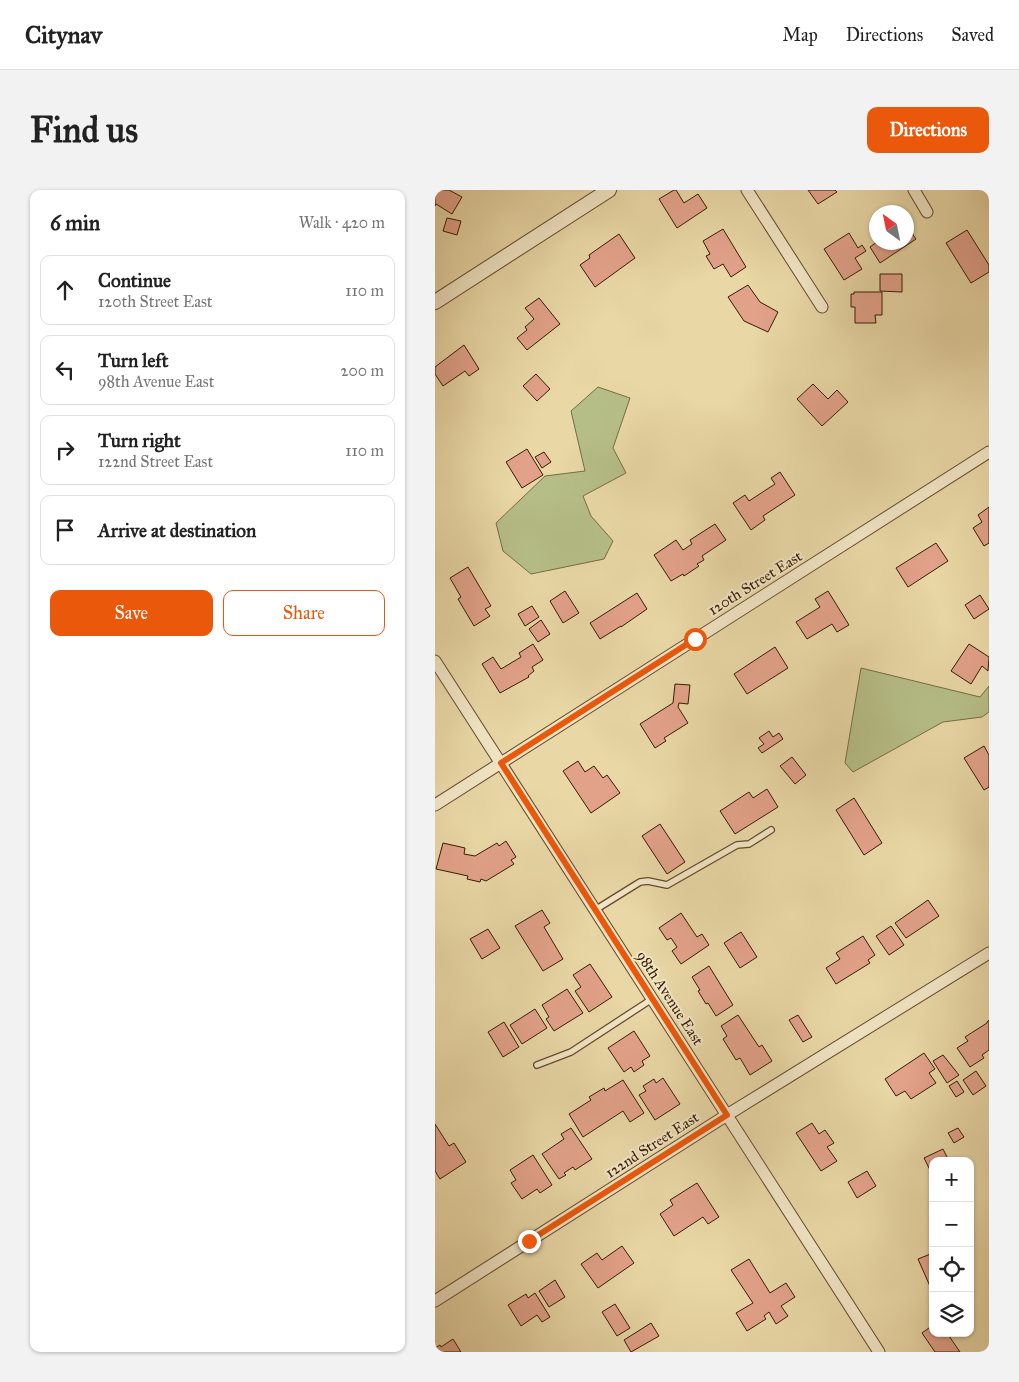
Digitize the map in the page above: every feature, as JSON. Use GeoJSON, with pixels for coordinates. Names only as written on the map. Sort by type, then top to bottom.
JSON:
{"type":"FeatureCollection","features":[{"type":"Feature","properties":{"kind":"street"},"geometry":{"type":"LineString","coordinates":[[435,302],[609,190]]}},
{"type":"Feature","properties":{"kind":"street"},"geometry":{"type":"LineString","coordinates":[[747,190],[822,307]]}},
{"type":"Feature","properties":{"kind":"street"},"geometry":{"type":"LineString","coordinates":[[914,190],[927,212]]}},
{"type":"Feature","properties":{"kind":"street","name":"120th Street East"},"geometry":{"type":"LineString","coordinates":[[435,805],[989,452]]}},
{"type":"Feature","properties":{"kind":"street","name":"98th Avenue East"},"geometry":{"type":"LineString","coordinates":[[435,661],[879,1352]]}},
{"type":"Feature","properties":{"kind":"street","name":"122nd Street East"},"geometry":{"type":"LineString","coordinates":[[435,1301],[727,1115],[989,953]]}},
{"type":"Feature","properties":{"kind":"lane"},"geometry":{"type":"LineString","coordinates":[[595,910],[640,882],[648,881],[667,885],[737,845],[749,844],[771,830]]}},
{"type":"Feature","properties":{"kind":"lane"},"geometry":{"type":"LineString","coordinates":[[537,1065],[571,1052],[652,999]]}},
{"type":"Feature","properties":{"kind":"green space"},"geometry":{"type":"Polygon","coordinates":[[[598,387],[630,398],[613,448],[626,473],[583,496],[591,516],[613,541],[604,559],[531,574],[503,551],[496,523],[545,476],[585,471],[571,411],[598,387]]]}},
{"type":"Feature","properties":{"kind":"green space"},"geometry":{"type":"Polygon","coordinates":[[[861,668],[980,697],[989,686],[989,712],[982,717],[943,722],[853,772],[845,763],[861,668]]]}},
{"type":"Feature","properties":{"kind":"building"},"geometry":{"type":"Polygon","coordinates":[[[435,190],[449,190],[462,197],[452,214],[436,204],[435,206],[435,190]]]}},
{"type":"Feature","properties":{"kind":"building"},"geometry":{"type":"Polygon","coordinates":[[[676,190],[684,203],[698,194],[707,208],[677,228],[659,199],[676,190]]]}},
{"type":"Feature","properties":{"kind":"building"},"geometry":{"type":"Polygon","coordinates":[[[808,190],[835,190],[837,192],[818,204],[808,190]]]}},
{"type":"Feature","properties":{"kind":"building"},"geometry":{"type":"Polygon","coordinates":[[[447,218],[461,221],[457,235],[443,231],[447,218]]]}},
{"type":"Feature","properties":{"kind":"building"},"geometry":{"type":"Polygon","coordinates":[[[723,229],[746,267],[731,277],[723,264],[714,269],[706,256],[710,254],[703,241],[723,229]]]}},
{"type":"Feature","properties":{"kind":"building"},"geometry":{"type":"Polygon","coordinates":[[[967,230],[989,265],[989,272],[971,283],[946,243],[967,230]]]}},
{"type":"Feature","properties":{"kind":"building"},"geometry":{"type":"Polygon","coordinates":[[[849,233],[858,248],[862,245],[866,251],[855,258],[862,269],[844,280],[824,249],[849,233]]]}},
{"type":"Feature","properties":{"kind":"building"},"geometry":{"type":"Polygon","coordinates":[[[619,234],[635,258],[595,287],[580,265],[590,258],[589,255],[619,234]]]}},
{"type":"Feature","properties":{"kind":"building"},"geometry":{"type":"Polygon","coordinates":[[[872,250],[900,250],[880,263],[872,250]]]}},
{"type":"Feature","properties":{"kind":"building"},"geometry":{"type":"Polygon","coordinates":[[[880,274],[902,274],[902,292],[880,291],[880,274]]]}},
{"type":"Feature","properties":{"kind":"building"},"geometry":{"type":"Polygon","coordinates":[[[748,285],[760,302],[778,312],[768,332],[744,321],[728,297],[748,285]]]}},
{"type":"Feature","properties":{"kind":"building"},"geometry":{"type":"Polygon","coordinates":[[[854,292],[882,292],[882,315],[875,315],[876,323],[855,323],[855,307],[851,307],[851,294],[854,294],[854,292]]]}},
{"type":"Feature","properties":{"kind":"building"},"geometry":{"type":"Polygon","coordinates":[[[539,298],[560,324],[527,350],[517,338],[527,330],[525,327],[534,319],[525,308],[539,298]]]}},
{"type":"Feature","properties":{"kind":"building"},"geometry":{"type":"Polygon","coordinates":[[[464,345],[479,369],[469,376],[465,371],[443,386],[435,374],[435,367],[464,345]]]}},
{"type":"Feature","properties":{"kind":"building"},"geometry":{"type":"Polygon","coordinates":[[[536,374],[550,389],[537,401],[523,386],[536,374]]]}},
{"type":"Feature","properties":{"kind":"building"},"geometry":{"type":"Polygon","coordinates":[[[813,384],[828,399],[837,390],[848,402],[822,426],[797,399],[813,384]]]}},
{"type":"Feature","properties":{"kind":"building"},"geometry":{"type":"Polygon","coordinates":[[[527,449],[543,475],[522,488],[506,462],[527,449]]]}},
{"type":"Feature","properties":{"kind":"building"},"geometry":{"type":"Polygon","coordinates":[[[544,452],[551,462],[542,468],[535,457],[544,452]]]}},
{"type":"Feature","properties":{"kind":"building"},"geometry":{"type":"Polygon","coordinates":[[[780,472],[795,495],[763,516],[765,520],[751,530],[733,503],[745,495],[749,501],[775,484],[771,478],[780,472]]]}},
{"type":"Feature","properties":{"kind":"building"},"geometry":{"type":"Polygon","coordinates":[[[989,507],[989,543],[984,546],[973,528],[982,522],[978,515],[989,507]]]}},
{"type":"Feature","properties":{"kind":"building"},"geometry":{"type":"Polygon","coordinates":[[[715,524],[726,540],[702,556],[704,560],[697,564],[699,566],[684,576],[683,574],[671,581],[654,555],[676,540],[683,550],[692,544],[690,540],[715,524]]]}},
{"type":"Feature","properties":{"kind":"building"},"geometry":{"type":"Polygon","coordinates":[[[936,543],[948,561],[908,587],[896,568],[936,543]]]}},
{"type":"Feature","properties":{"kind":"building"},"geometry":{"type":"Polygon","coordinates":[[[468,567],[491,606],[485,609],[490,616],[474,626],[458,599],[461,597],[450,578],[468,567]]]}},
{"type":"Feature","properties":{"kind":"building"},"geometry":{"type":"Polygon","coordinates":[[[565,591],[579,613],[563,623],[550,601],[565,591]]]}},
{"type":"Feature","properties":{"kind":"building"},"geometry":{"type":"Polygon","coordinates":[[[828,591],[849,625],[837,632],[832,624],[807,639],[796,622],[820,607],[815,599],[828,591]]]}},
{"type":"Feature","properties":{"kind":"building"},"geometry":{"type":"Polygon","coordinates":[[[637,593],[647,609],[600,639],[590,623],[637,593]]]}},
{"type":"Feature","properties":{"kind":"building"},"geometry":{"type":"Polygon","coordinates":[[[980,595],[989,609],[974,619],[965,605],[980,595]]]}},
{"type":"Feature","properties":{"kind":"building"},"geometry":{"type":"Polygon","coordinates":[[[532,606],[539,617],[525,626],[518,614],[532,606]]]}},
{"type":"Feature","properties":{"kind":"building"},"geometry":{"type":"Polygon","coordinates":[[[541,620],[550,634],[538,642],[529,629],[541,620]]]}},
{"type":"Feature","properties":{"kind":"building"},"geometry":{"type":"Polygon","coordinates":[[[533,644],[543,660],[532,667],[534,671],[529,677],[500,693],[482,664],[493,657],[501,669],[521,657],[519,653],[533,644]]]}},
{"type":"Feature","properties":{"kind":"building"},"geometry":{"type":"Polygon","coordinates":[[[969,644],[989,657],[988,671],[982,666],[971,684],[951,671],[969,644]]]}},
{"type":"Feature","properties":{"kind":"building"},"geometry":{"type":"Polygon","coordinates":[[[775,647],[788,668],[747,694],[734,674],[775,647]]]}},
{"type":"Feature","properties":{"kind":"building"},"geometry":{"type":"Polygon","coordinates":[[[675,684],[690,685],[688,704],[679,703],[678,707],[688,723],[664,738],[666,741],[655,748],[640,724],[673,703],[675,684]]]}},
{"type":"Feature","properties":{"kind":"building"},"geometry":{"type":"Polygon","coordinates":[[[769,731],[773,737],[779,733],[783,739],[762,753],[758,748],[764,744],[759,738],[769,731]]]}},
{"type":"Feature","properties":{"kind":"building"},"geometry":{"type":"Polygon","coordinates":[[[984,746],[989,755],[989,787],[984,790],[964,758],[984,746]]]}},
{"type":"Feature","properties":{"kind":"building"},"geometry":{"type":"Polygon","coordinates":[[[792,757],[806,775],[795,784],[780,766],[792,757]]]}},
{"type":"Feature","properties":{"kind":"building"},"geometry":{"type":"Polygon","coordinates":[[[578,761],[585,772],[594,766],[603,778],[607,775],[620,793],[591,813],[563,771],[578,761]]]}},
{"type":"Feature","properties":{"kind":"building"},"geometry":{"type":"Polygon","coordinates":[[[767,789],[778,807],[735,834],[720,811],[749,792],[753,798],[767,789]]]}},
{"type":"Feature","properties":{"kind":"building"},"geometry":{"type":"Polygon","coordinates":[[[854,798],[882,843],[864,855],[836,810],[854,798]]]}},
{"type":"Feature","properties":{"kind":"building"},"geometry":{"type":"Polygon","coordinates":[[[660,824],[685,862],[667,874],[642,836],[660,824]]]}},
{"type":"Feature","properties":{"kind":"building"},"geometry":{"type":"Polygon","coordinates":[[[506,841],[516,857],[511,860],[514,864],[486,881],[481,879],[480,882],[467,879],[468,876],[436,869],[443,843],[465,848],[464,854],[475,856],[497,843],[499,846],[506,841]]]}},
{"type":"Feature","properties":{"kind":"building"},"geometry":{"type":"Polygon","coordinates":[[[928,900],[939,916],[906,938],[895,923],[928,900]]]}},
{"type":"Feature","properties":{"kind":"building"},"geometry":{"type":"Polygon","coordinates":[[[542,910],[550,923],[544,927],[563,959],[543,971],[515,926],[542,910]]]}},
{"type":"Feature","properties":{"kind":"building"},"geometry":{"type":"Polygon","coordinates":[[[681,913],[697,937],[702,934],[709,945],[681,964],[672,951],[677,947],[671,938],[667,940],[659,928],[681,913]]]}},
{"type":"Feature","properties":{"kind":"building"},"geometry":{"type":"Polygon","coordinates":[[[891,926],[904,945],[889,955],[876,936],[891,926]]]}},
{"type":"Feature","properties":{"kind":"building"},"geometry":{"type":"Polygon","coordinates":[[[488,929],[500,948],[482,959],[470,939],[488,929]]]}},
{"type":"Feature","properties":{"kind":"building"},"geometry":{"type":"Polygon","coordinates":[[[741,932],[757,957],[740,968],[724,943],[741,932]]]}},
{"type":"Feature","properties":{"kind":"building"},"geometry":{"type":"Polygon","coordinates":[[[863,936],[875,955],[868,960],[870,963],[836,984],[826,968],[840,959],[836,953],[863,936]]]}},
{"type":"Feature","properties":{"kind":"building"},"geometry":{"type":"Polygon","coordinates":[[[590,964],[612,997],[589,1012],[575,991],[581,987],[573,975],[590,964]]]}},
{"type":"Feature","properties":{"kind":"building"},"geometry":{"type":"Polygon","coordinates":[[[709,966],[733,1005],[716,1016],[698,991],[700,990],[692,977],[709,966]]]}},
{"type":"Feature","properties":{"kind":"building"},"geometry":{"type":"Polygon","coordinates":[[[567,989],[583,1013],[554,1031],[546,1019],[549,1017],[542,1005],[567,989]]]}},
{"type":"Feature","properties":{"kind":"building"},"geometry":{"type":"Polygon","coordinates":[[[535,1009],[547,1028],[522,1044],[510,1025],[535,1009]]]}},
{"type":"Feature","properties":{"kind":"building"},"geometry":{"type":"Polygon","coordinates":[[[738,1015],[759,1047],[762,1045],[772,1061],[750,1075],[740,1058],[736,1060],[723,1039],[727,1036],[721,1026],[738,1015]]]}},
{"type":"Feature","properties":{"kind":"building"},"geometry":{"type":"Polygon","coordinates":[[[798,1015],[812,1037],[803,1042],[789,1020],[798,1015]]]}},
{"type":"Feature","properties":{"kind":"building"},"geometry":{"type":"Polygon","coordinates":[[[989,1020],[989,1050],[982,1055],[984,1058],[970,1067],[957,1048],[968,1041],[965,1037],[989,1020]]]}},
{"type":"Feature","properties":{"kind":"building"},"geometry":{"type":"Polygon","coordinates":[[[504,1022],[519,1047],[503,1057],[488,1032],[504,1022]]]}},
{"type":"Feature","properties":{"kind":"building"},"geometry":{"type":"Polygon","coordinates":[[[634,1031],[650,1056],[642,1061],[644,1065],[634,1072],[631,1067],[624,1072],[608,1048],[634,1031]]]}},
{"type":"Feature","properties":{"kind":"building"},"geometry":{"type":"Polygon","coordinates":[[[924,1053],[935,1069],[929,1073],[936,1083],[911,1099],[905,1091],[896,1096],[885,1079],[924,1053]]]}},
{"type":"Feature","properties":{"kind":"building"},"geometry":{"type":"Polygon","coordinates":[[[943,1055],[959,1075],[947,1083],[933,1061],[943,1055]]]}},
{"type":"Feature","properties":{"kind":"building"},"geometry":{"type":"Polygon","coordinates":[[[976,1071],[986,1086],[973,1095],[963,1080],[976,1071]]]}},
{"type":"Feature","properties":{"kind":"building"},"geometry":{"type":"Polygon","coordinates":[[[663,1078],[680,1104],[655,1120],[639,1095],[646,1091],[643,1086],[654,1079],[656,1083],[663,1078]]]}},
{"type":"Feature","properties":{"kind":"building"},"geometry":{"type":"Polygon","coordinates":[[[623,1080],[644,1113],[630,1122],[623,1111],[583,1137],[569,1114],[591,1100],[589,1097],[604,1088],[605,1091],[623,1080]]]}},
{"type":"Feature","properties":{"kind":"building"},"geometry":{"type":"Polygon","coordinates":[[[957,1081],[964,1092],[956,1097],[949,1086],[957,1081]]]}},
{"type":"Feature","properties":{"kind":"building"},"geometry":{"type":"Polygon","coordinates":[[[812,1123],[819,1134],[825,1130],[834,1143],[827,1147],[837,1161],[821,1171],[796,1133],[812,1123]]]}},
{"type":"Feature","properties":{"kind":"building"},"geometry":{"type":"Polygon","coordinates":[[[435,1124],[449,1146],[454,1143],[466,1162],[440,1179],[435,1171],[435,1124]]]}},
{"type":"Feature","properties":{"kind":"building"},"geometry":{"type":"Polygon","coordinates":[[[571,1128],[592,1159],[575,1170],[573,1167],[564,1173],[566,1175],[559,1179],[542,1154],[564,1139],[561,1134],[571,1128]]]}},
{"type":"Feature","properties":{"kind":"building"},"geometry":{"type":"Polygon","coordinates":[[[958,1128],[964,1137],[954,1143],[948,1133],[958,1128]]]}},
{"type":"Feature","properties":{"kind":"building"},"geometry":{"type":"Polygon","coordinates":[[[943,1149],[947,1157],[929,1157],[929,1168],[924,1158],[943,1149]]]}},
{"type":"Feature","properties":{"kind":"building"},"geometry":{"type":"Polygon","coordinates":[[[533,1155],[552,1185],[540,1193],[537,1189],[522,1199],[511,1183],[516,1180],[510,1170],[533,1155]]]}},
{"type":"Feature","properties":{"kind":"building"},"geometry":{"type":"Polygon","coordinates":[[[867,1171],[876,1186],[857,1198],[848,1182],[867,1171]]]}},
{"type":"Feature","properties":{"kind":"building"},"geometry":{"type":"Polygon","coordinates":[[[697,1183],[719,1217],[708,1224],[703,1217],[674,1236],[660,1214],[673,1205],[670,1200],[697,1183]]]}},
{"type":"Feature","properties":{"kind":"building"},"geometry":{"type":"Polygon","coordinates":[[[622,1246],[634,1263],[598,1288],[581,1264],[597,1253],[602,1260],[622,1246]]]}},
{"type":"Feature","properties":{"kind":"building"},"geometry":{"type":"Polygon","coordinates":[[[929,1255],[929,1284],[918,1259],[929,1255]]]}},
{"type":"Feature","properties":{"kind":"building"},"geometry":{"type":"Polygon","coordinates":[[[749,1259],[770,1293],[786,1283],[795,1297],[781,1306],[788,1316],[776,1324],[769,1312],[764,1316],[766,1319],[747,1331],[736,1313],[753,1303],[731,1270],[749,1259]]]}},
{"type":"Feature","properties":{"kind":"building"},"geometry":{"type":"Polygon","coordinates":[[[555,1280],[565,1297],[549,1307],[539,1291],[555,1280]]]}},
{"type":"Feature","properties":{"kind":"building"},"geometry":{"type":"Polygon","coordinates":[[[535,1293],[550,1317],[542,1322],[537,1315],[521,1326],[508,1305],[526,1294],[528,1298],[535,1293]]]}},
{"type":"Feature","properties":{"kind":"building"},"geometry":{"type":"Polygon","coordinates":[[[615,1304],[630,1328],[617,1336],[602,1312],[615,1304]]]}},
{"type":"Feature","properties":{"kind":"building"},"geometry":{"type":"Polygon","coordinates":[[[651,1323],[659,1336],[631,1352],[624,1340],[651,1323]]]}},
{"type":"Feature","properties":{"kind":"building"},"geometry":{"type":"Polygon","coordinates":[[[929,1328],[929,1337],[950,1337],[960,1352],[935,1352],[922,1333],[929,1328]]]}},
{"type":"Feature","properties":{"kind":"building"},"geometry":{"type":"Polygon","coordinates":[[[453,1339],[461,1352],[435,1352],[435,1348],[440,1345],[441,1347],[453,1339]]]}},
{"type":"Feature","properties":{"kind":"route"},"geometry":{"type":"LineString","coordinates":[[529,1241],[727,1115],[501,763],[695,639]]}}]}
